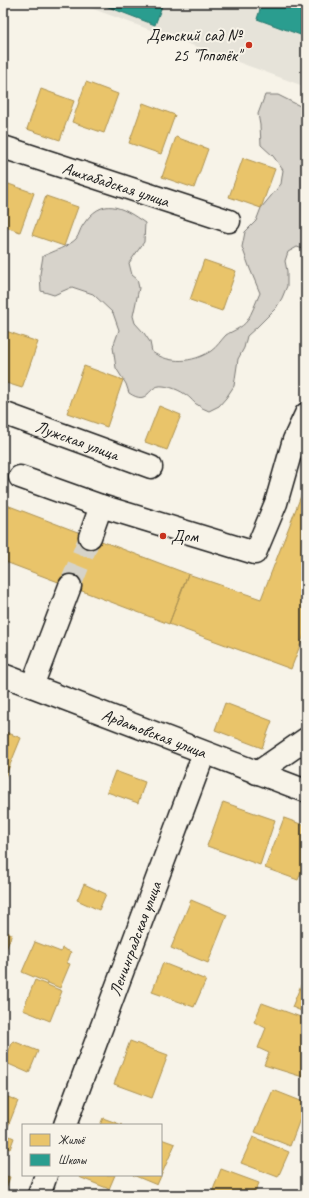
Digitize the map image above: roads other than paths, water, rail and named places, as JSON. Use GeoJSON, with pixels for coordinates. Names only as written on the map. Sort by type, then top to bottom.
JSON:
{"type":"FeatureCollection","features":[{"type":"Feature","properties":{"kind":"street","name":"Ашхабадская улица"},"geometry":{"type":"LineString","coordinates":[[3,147],[229,221]]}},
{"type":"Feature","properties":{"kind":"street","name":"Лужская улица"},"geometry":{"type":"LineString","coordinates":[[3,413],[151,467]]}},
{"type":"Feature","properties":{"kind":"street"},"geometry":{"type":"LineString","coordinates":[[20,477],[101,506],[255,553],[276,503],[294,440],[306,414]]}},
{"type":"Feature","properties":{"kind":"street"},"geometry":{"type":"LineString","coordinates":[[90,536],[101,506]]}},
{"type":"Feature","properties":{"kind":"street"},"geometry":{"type":"LineString","coordinates":[[32,686],[70,586]]}},
{"type":"Feature","properties":{"kind":"street","name":"Ардатовская улица"},"geometry":{"type":"LineString","coordinates":[[3,675],[306,791]]}},
{"type":"Feature","properties":{"kind":"street"},"geometry":{"type":"LineString","coordinates":[[257,772],[306,739]]}},
{"type":"Feature","properties":{"kind":"street","name":"Ленинградская улица"},"geometry":{"type":"LineString","coordinates":[[65,1124],[204,753]]}},
{"type":"Feature","properties":{"kind":"street"},"geometry":{"type":"LineString","coordinates":[[39,1195],[46,1176]]}},
{"type":"Feature","properties":{"kind":"tunnel"},"geometry":{"type":"LineString","coordinates":[[70,586],[90,537]]}},
{"type":"Feature","properties":{"kind":"place","name":"Детский сад № 25 \"Тополёк\""},"geometry":{"type":"Point","coordinates":[249,45]}},
{"type":"Feature","properties":{"kind":"place","name":"Дом"},"geometry":{"type":"Point","coordinates":[163,536]}}]}
